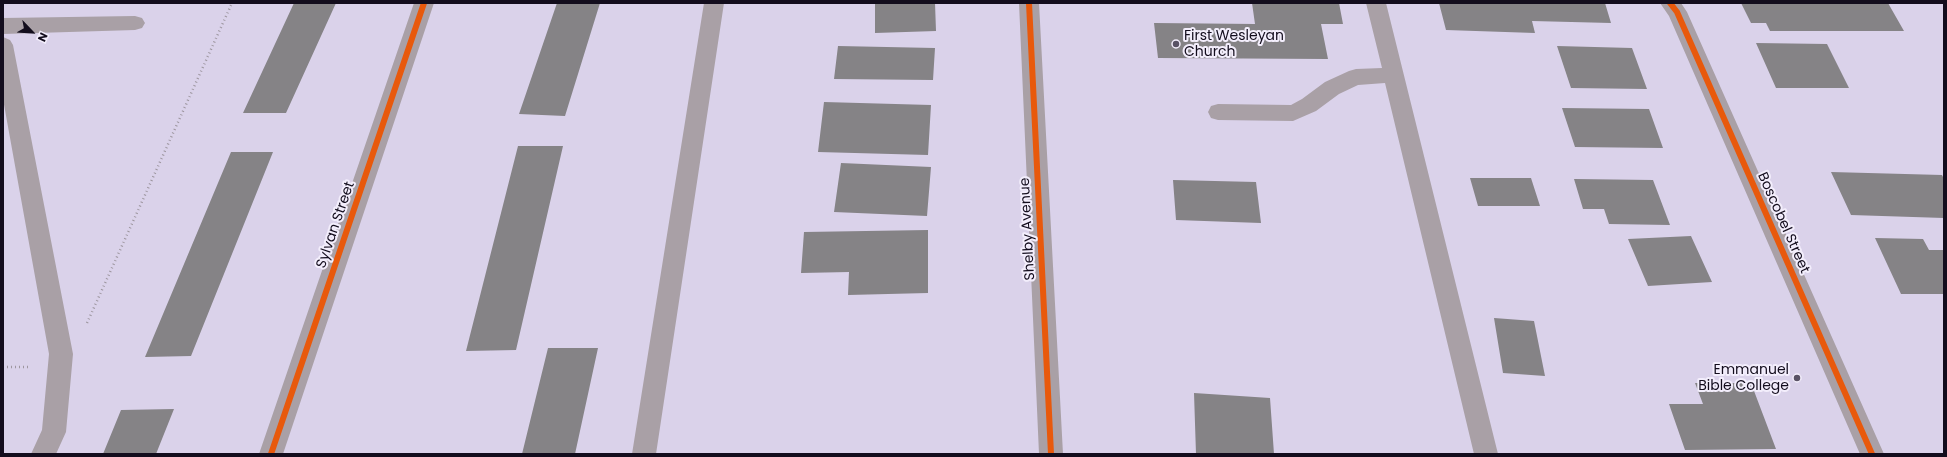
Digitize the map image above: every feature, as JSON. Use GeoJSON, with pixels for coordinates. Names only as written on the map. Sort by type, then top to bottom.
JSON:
{"type":"FeatureCollection","features":[{"type":"Feature","properties":{"kind":"street","name":"Sylvan Street"},"geometry":{"type":"LineString","coordinates":[[271,454],[424,3]]}},
{"type":"Feature","properties":{"kind":"street"},"geometry":{"type":"LineString","coordinates":[[644,454],[714,3]]}},
{"type":"Feature","properties":{"kind":"street","name":"Shelby Avenue"},"geometry":{"type":"LineString","coordinates":[[1029,3],[1051,454]]}},
{"type":"Feature","properties":{"kind":"street"},"geometry":{"type":"LineString","coordinates":[[1376,3],[1486,454]]}},
{"type":"Feature","properties":{"kind":"street","name":"Boscobel Street"},"geometry":{"type":"LineString","coordinates":[[1670,3],[1677,12],[1872,454]]}},
{"type":"Feature","properties":{"kind":"street"},"geometry":{"type":"LineString","coordinates":[[3,26],[134,23]]}},
{"type":"Feature","properties":{"kind":"street"},"geometry":{"type":"LineString","coordinates":[[3,45],[61,354],[54,432],[43,454]]}},
{"type":"Feature","properties":{"kind":"street"},"geometry":{"type":"LineString","coordinates":[[1218,112],[1293,113],[1309,105],[1332,88],[1356,77],[1394,75]]}},
{"type":"Feature","properties":{"kind":"path"},"geometry":{"type":"LineString","coordinates":[[84,329],[232,3]]}},
{"type":"Feature","properties":{"kind":"building"},"geometry":{"type":"Polygon","coordinates":[[[294,3],[336,3],[286,113],[243,113],[294,3]]]}},
{"type":"Feature","properties":{"kind":"building"},"geometry":{"type":"Polygon","coordinates":[[[557,3],[600,3],[565,116],[519,114],[557,3]]]}},
{"type":"Feature","properties":{"kind":"building"},"geometry":{"type":"Polygon","coordinates":[[[875,3],[935,3],[936,31],[875,33],[875,3]]]}},
{"type":"Feature","properties":{"kind":"building"},"geometry":{"type":"Polygon","coordinates":[[[1252,3],[1339,3],[1343,24],[1321,24],[1328,59],[1158,58],[1154,23],[1255,24],[1252,3]]]}},
{"type":"Feature","properties":{"kind":"building"},"geometry":{"type":"Polygon","coordinates":[[[1439,3],[1605,3],[1611,23],[1532,21],[1535,33],[1446,30],[1439,3]]]}},
{"type":"Feature","properties":{"kind":"building"},"geometry":{"type":"Polygon","coordinates":[[[1741,3],[1888,3],[1904,31],[1770,31],[1766,23],[1751,23],[1741,3]]]}},
{"type":"Feature","properties":{"kind":"building"},"geometry":{"type":"Polygon","coordinates":[[[1756,43],[1827,44],[1849,88],[1776,88],[1756,43]]]}},
{"type":"Feature","properties":{"kind":"building"},"geometry":{"type":"Polygon","coordinates":[[[838,46],[935,48],[933,80],[834,79],[838,46]]]}},
{"type":"Feature","properties":{"kind":"building"},"geometry":{"type":"Polygon","coordinates":[[[1557,46],[1632,48],[1647,89],[1571,88],[1557,46]]]}},
{"type":"Feature","properties":{"kind":"building"},"geometry":{"type":"Polygon","coordinates":[[[824,102],[931,105],[928,155],[818,152],[824,102]]]}},
{"type":"Feature","properties":{"kind":"building"},"geometry":{"type":"Polygon","coordinates":[[[1562,108],[1649,109],[1663,148],[1575,147],[1562,108]]]}},
{"type":"Feature","properties":{"kind":"building"},"geometry":{"type":"Polygon","coordinates":[[[518,146],[563,146],[516,350],[466,351],[518,146]]]}},
{"type":"Feature","properties":{"kind":"building"},"geometry":{"type":"Polygon","coordinates":[[[231,152],[273,152],[191,356],[145,357],[231,152]]]}},
{"type":"Feature","properties":{"kind":"building"},"geometry":{"type":"Polygon","coordinates":[[[841,163],[931,167],[927,216],[834,212],[841,163]]]}},
{"type":"Feature","properties":{"kind":"building"},"geometry":{"type":"Polygon","coordinates":[[[1831,172],[1942,175],[1944,179],[1944,218],[1851,215],[1831,172]]]}},
{"type":"Feature","properties":{"kind":"building"},"geometry":{"type":"Polygon","coordinates":[[[1470,178],[1531,178],[1540,206],[1478,206],[1470,178]]]}},
{"type":"Feature","properties":{"kind":"building"},"geometry":{"type":"Polygon","coordinates":[[[1574,179],[1653,180],[1670,225],[1609,224],[1604,209],[1583,209],[1574,179]]]}},
{"type":"Feature","properties":{"kind":"building"},"geometry":{"type":"Polygon","coordinates":[[[1173,180],[1256,182],[1261,223],[1176,220],[1173,180]]]}},
{"type":"Feature","properties":{"kind":"building"},"geometry":{"type":"Polygon","coordinates":[[[928,230],[928,293],[848,295],[849,272],[801,273],[804,232],[928,230]]]}},
{"type":"Feature","properties":{"kind":"building"},"geometry":{"type":"Polygon","coordinates":[[[1691,236],[1712,282],[1648,286],[1628,239],[1691,236]]]}},
{"type":"Feature","properties":{"kind":"building"},"geometry":{"type":"Polygon","coordinates":[[[1875,238],[1923,239],[1929,250],[1944,250],[1944,294],[1901,294],[1875,238]]]}},
{"type":"Feature","properties":{"kind":"building"},"geometry":{"type":"Polygon","coordinates":[[[1494,318],[1534,321],[1545,376],[1503,373],[1494,318]]]}},
{"type":"Feature","properties":{"kind":"building"},"geometry":{"type":"Polygon","coordinates":[[[548,348],[598,348],[575,454],[522,454],[548,348]]]}},
{"type":"Feature","properties":{"kind":"building"},"geometry":{"type":"Polygon","coordinates":[[[1695,383],[1751,383],[1776,449],[1685,450],[1669,404],[1703,404],[1695,383]]]}},
{"type":"Feature","properties":{"kind":"building"},"geometry":{"type":"Polygon","coordinates":[[[1194,393],[1270,398],[1274,454],[1196,454],[1194,393]]]}},
{"type":"Feature","properties":{"kind":"building"},"geometry":{"type":"Polygon","coordinates":[[[174,409],[156,454],[103,454],[121,410],[174,409]]]}},
{"type":"Feature","properties":{"kind":"cycle path"},"geometry":{"type":"LineString","coordinates":[[271,454],[424,3]]}},
{"type":"Feature","properties":{"kind":"cycle path"},"geometry":{"type":"LineString","coordinates":[[1029,3],[1051,454]]}},
{"type":"Feature","properties":{"kind":"cycle path"},"geometry":{"type":"LineString","coordinates":[[1670,3],[1677,12],[1872,454]]}},
{"type":"Feature","properties":{"kind":"place","name":"First Wesleyan Church"},"geometry":{"type":"Point","coordinates":[1176,44]}},
{"type":"Feature","properties":{"kind":"place","name":"Emmanuel Bible College"},"geometry":{"type":"Point","coordinates":[1797,378]}}]}
